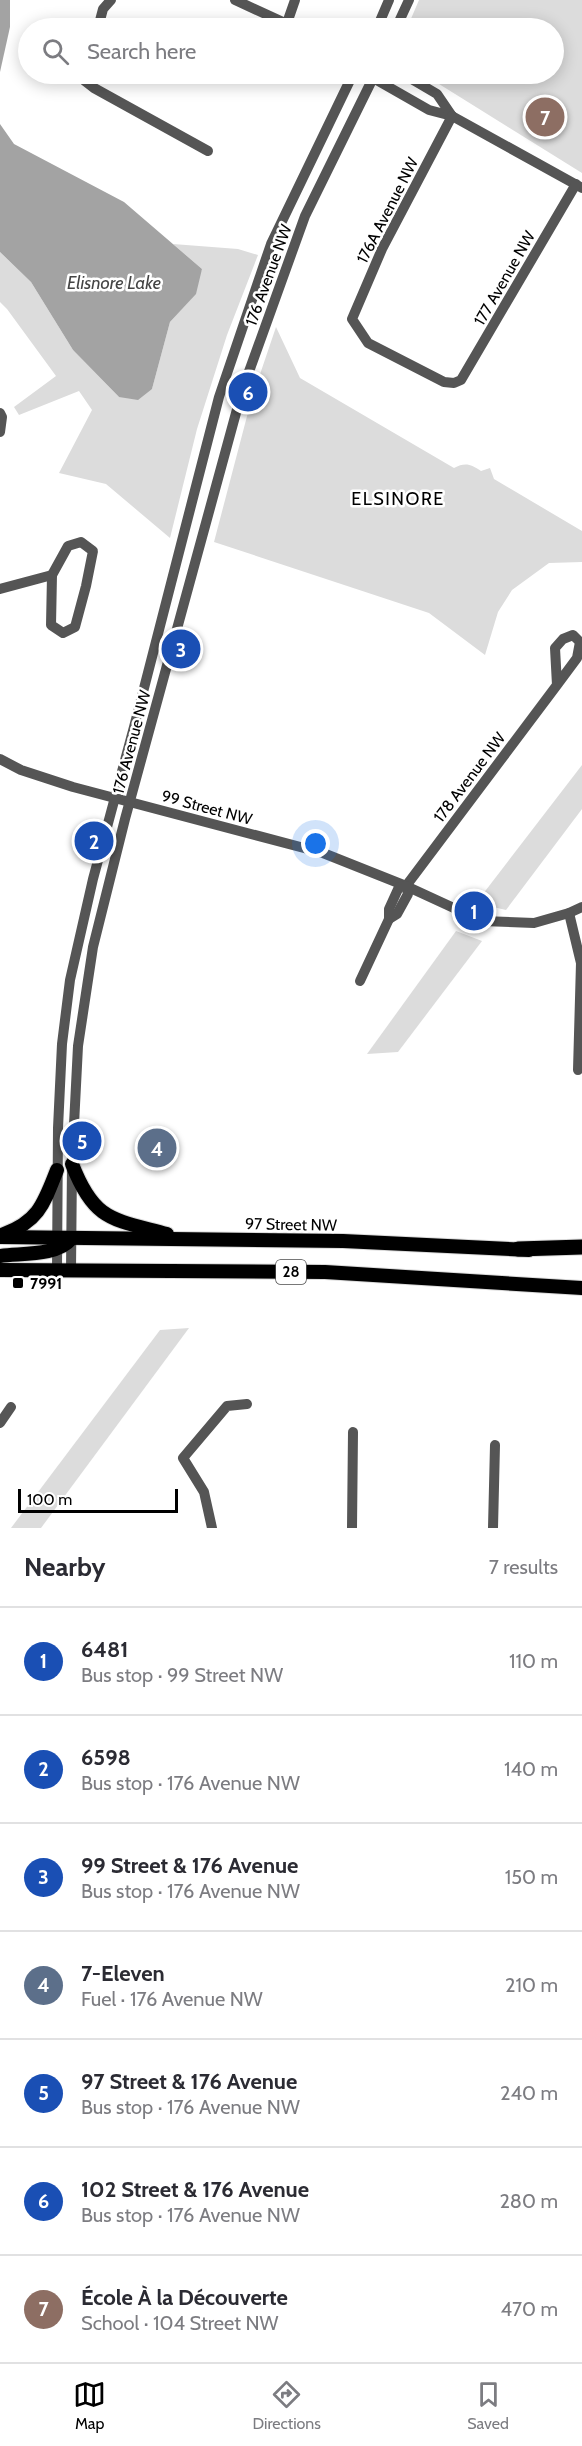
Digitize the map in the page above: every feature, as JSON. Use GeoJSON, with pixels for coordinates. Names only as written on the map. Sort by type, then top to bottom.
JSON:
{"type":"FeatureCollection","features":[{"type":"Feature","properties":{"kind":"highway"},"geometry":{"type":"LineString","coordinates":[[518,1249],[582,1247]]}},
{"type":"Feature","properties":{"kind":"main road"},"geometry":{"type":"LineString","coordinates":[[72,1164],[90,1202],[101,1211],[113,1218],[187,1239]]}},
{"type":"Feature","properties":{"kind":"main road"},"geometry":{"type":"LineString","coordinates":[[0,1236],[20,1228],[37,1213],[57,1170]]}},
{"type":"Feature","properties":{"kind":"main road","name":"97 Street NW"},"geometry":{"type":"LineString","coordinates":[[0,1236],[62,1242],[187,1239],[343,1241],[582,1254]]}},
{"type":"Feature","properties":{"kind":"main road"},"geometry":{"type":"LineString","coordinates":[[0,1256],[62,1242]]}},
{"type":"Feature","properties":{"kind":"main road","name":"28"},"geometry":{"type":"LineString","coordinates":[[0,1270],[325,1272],[582,1288]]}},
{"type":"Feature","properties":{"kind":"street"},"geometry":{"type":"LineString","coordinates":[[102,5],[111,0]]}},
{"type":"Feature","properties":{"kind":"street"},"geometry":{"type":"LineString","coordinates":[[234,0],[273,18]]}},
{"type":"Feature","properties":{"kind":"street"},"geometry":{"type":"LineString","coordinates":[[293,18],[296,0]]}},
{"type":"Feature","properties":{"kind":"street"},"geometry":{"type":"LineString","coordinates":[[381,18],[389,0]]}},
{"type":"Feature","properties":{"kind":"street"},"geometry":{"type":"LineString","coordinates":[[401,18],[409,0]]}},
{"type":"Feature","properties":{"kind":"street"},"geometry":{"type":"LineString","coordinates":[[89,84],[208,151]]}},
{"type":"Feature","properties":{"kind":"street","name":"176 Avenue NW"},"geometry":{"type":"LineString","coordinates":[[71,1270],[62,1242],[57,1170],[60,1071],[70,980],[114,798],[219,397],[271,244],[348,84]]}},
{"type":"Feature","properties":{"kind":"street","name":"176 Avenue NW"},"geometry":{"type":"LineString","coordinates":[[57,1270],[72,1164],[76,1070],[83,1000],[96,936],[130,802],[242,390],[305,216],[367,84]]}},
{"type":"Feature","properties":{"kind":"street"},"geometry":{"type":"LineString","coordinates":[[386,84],[429,110],[452,116],[579,186]]}},
{"type":"Feature","properties":{"kind":"street"},"geometry":{"type":"LineString","coordinates":[[420,84],[437,94],[452,116]]}},
{"type":"Feature","properties":{"kind":"street","name":"176A Avenue NW"},"geometry":{"type":"LineString","coordinates":[[452,116],[382,249],[352,318],[368,343],[438,379],[454,383]]}},
{"type":"Feature","properties":{"kind":"street","name":"177 Avenue NW"},"geometry":{"type":"LineString","coordinates":[[454,383],[465,375],[579,186]]}},
{"type":"Feature","properties":{"kind":"street"},"geometry":{"type":"LineString","coordinates":[[0,413],[0,431]]}},
{"type":"Feature","properties":{"kind":"street"},"geometry":{"type":"LineString","coordinates":[[0,589],[52,575],[68,546],[81,542],[93,551],[87,586],[75,627],[63,633],[51,625],[52,575]]}},
{"type":"Feature","properties":{"kind":"street","name":"178 Avenue NW"},"geometry":{"type":"LineString","coordinates":[[406,886],[556,685]]}},
{"type":"Feature","properties":{"kind":"street","name":"99 Street NW"},"geometry":{"type":"LineString","coordinates":[[0,759],[21,770],[114,798],[323,853],[406,886],[482,921],[534,922],[569,913],[582,907]]}},
{"type":"Feature","properties":{"kind":"street"},"geometry":{"type":"LineString","coordinates":[[360,981],[389,919],[397,914],[408,894],[406,886]]}},
{"type":"Feature","properties":{"kind":"street"},"geometry":{"type":"LineString","coordinates":[[569,913],[581,963],[578,1070]]}},
{"type":"Feature","properties":{"kind":"street"},"geometry":{"type":"LineString","coordinates":[[212,1528],[204,1492],[183,1458],[227,1406],[247,1404]]}},
{"type":"Feature","properties":{"kind":"street"},"geometry":{"type":"LineString","coordinates":[[0,1423],[11,1407]]}},
{"type":"Feature","properties":{"kind":"street"},"geometry":{"type":"LineString","coordinates":[[352,1528],[353,1432]]}},
{"type":"Feature","properties":{"kind":"street"},"geometry":{"type":"LineString","coordinates":[[493,1528],[495,1445]]}},
{"type":"Feature","properties":{"kind":"shaded area"},"geometry":{"type":"Polygon","coordinates":[[[419,0],[582,0],[582,173],[439,84],[564,84],[564,18],[411,18],[419,0]]]}},
{"type":"Feature","properties":{"kind":"shaded area"},"geometry":{"type":"Polygon","coordinates":[[[173,244],[238,249],[258,255],[227,335],[197,429],[170,538],[106,484],[59,473],[92,410],[79,391],[19,415],[14,407],[56,376],[0,302],[0,252],[31,282],[73,350],[119,397],[152,389],[170,322],[191,299],[202,269],[173,244]]]}},
{"type":"Feature","properties":{"kind":"shaded area"},"geometry":{"type":"Polygon","coordinates":[[[276,327],[300,378],[454,468],[465,464],[481,471],[490,468],[494,479],[582,531],[582,562],[549,563],[512,590],[498,612],[485,655],[429,613],[214,542],[251,401],[276,327]]]}},
{"type":"Feature","properties":{"kind":"shaded area"},"geometry":{"type":"Polygon","coordinates":[[[582,765],[582,809],[506,910],[476,903],[582,765]]]}},
{"type":"Feature","properties":{"kind":"shaded area"},"geometry":{"type":"Polygon","coordinates":[[[456,931],[482,941],[398,1052],[367,1054],[456,931]]]}},
{"type":"Feature","properties":{"kind":"shaded area"},"geometry":{"type":"Polygon","coordinates":[[[189,1328],[41,1528],[11,1528],[160,1330],[189,1328]]]}},
{"type":"Feature","properties":{"kind":"water"},"geometry":{"type":"Polygon","coordinates":[[[0,0],[10,0],[10,27],[0,72],[0,0]]]}},
{"type":"Feature","properties":{"kind":"water","name":"Elisnore Lake"},"geometry":{"type":"Polygon","coordinates":[[[0,124],[14,144],[124,202],[202,269],[196,294],[170,322],[152,389],[138,400],[119,397],[73,350],[31,282],[0,252],[0,124]]]}},
{"type":"Feature","properties":{"kind":"place","name":"École À la Découverte"},"geometry":{"type":"Point","coordinates":[545,117]}},
{"type":"Feature","properties":{"kind":"place","name":"102 Street & 176 Avenue"},"geometry":{"type":"Point","coordinates":[248,392]}},
{"type":"Feature","properties":{"kind":"place","name":"99 Street & 176 Avenue"},"geometry":{"type":"Point","coordinates":[181,649]}},
{"type":"Feature","properties":{"kind":"place","name":"6598"},"geometry":{"type":"Point","coordinates":[94,841]}},
{"type":"Feature","properties":{"kind":"place","name":"6481"},"geometry":{"type":"Point","coordinates":[474,911]}},
{"type":"Feature","properties":{"kind":"place","name":"97 Street & 176 Avenue"},"geometry":{"type":"Point","coordinates":[82,1141]}},
{"type":"Feature","properties":{"kind":"place","name":"7-Eleven"},"geometry":{"type":"Point","coordinates":[157,1148]}},
{"type":"Feature","properties":{"kind":"place","name":"7991"},"geometry":{"type":"Point","coordinates":[18,1283]}},
{"type":"Feature","properties":{"kind":"district","name":"ELSINORE"},"geometry":{"type":"Point","coordinates":[398,499]}}]}
